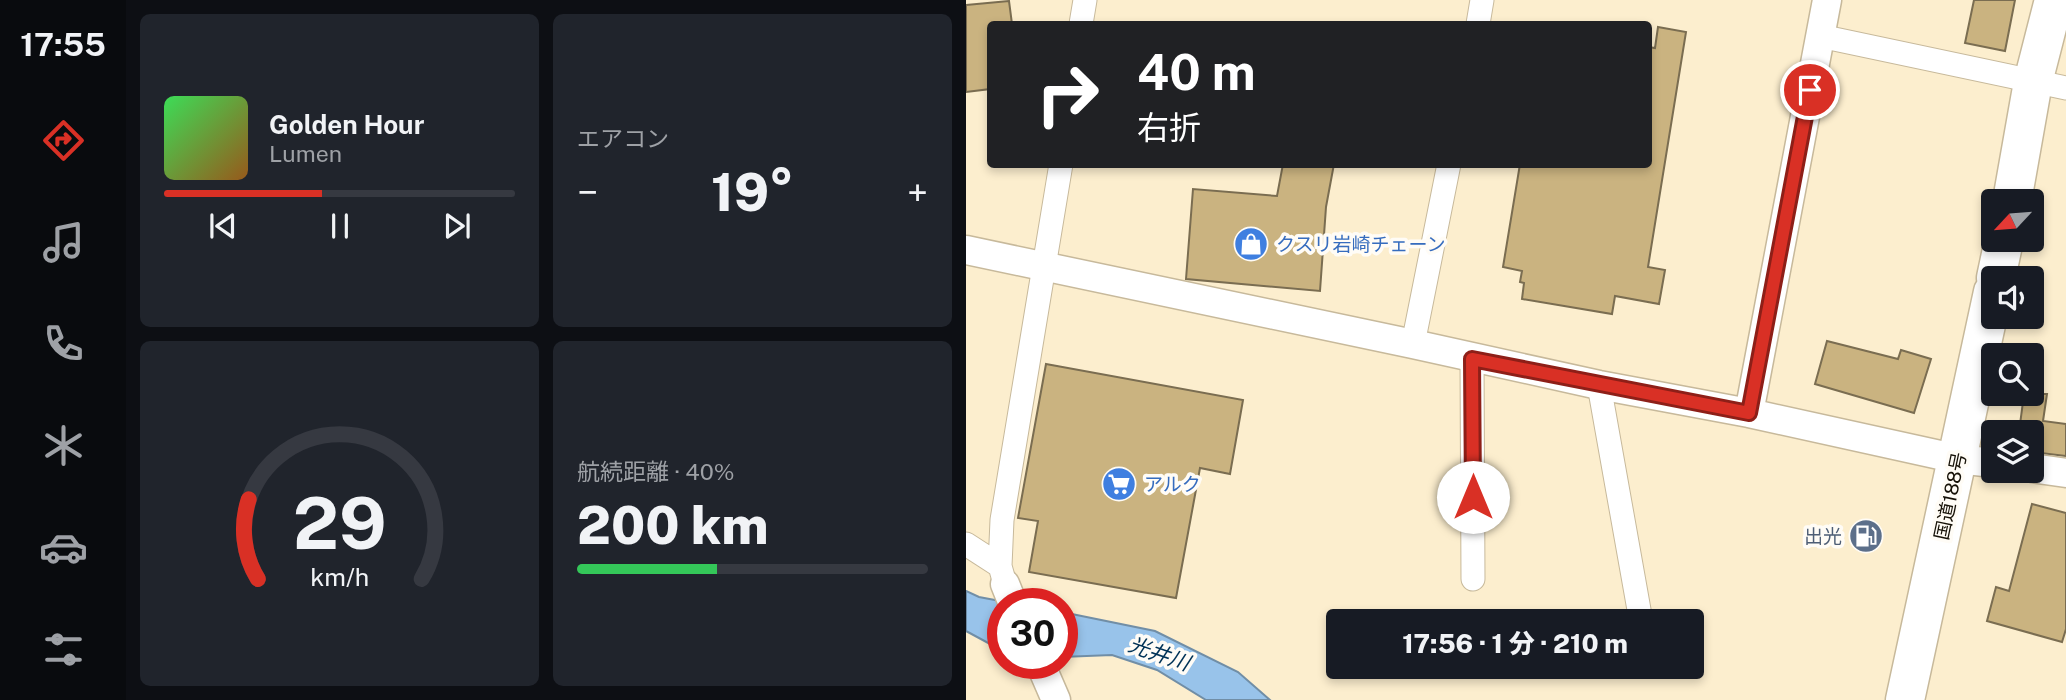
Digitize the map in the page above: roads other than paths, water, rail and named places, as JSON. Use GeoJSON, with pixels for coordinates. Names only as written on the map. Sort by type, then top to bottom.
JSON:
{"type":"FeatureCollection","features":[{"type":"Feature","properties":{"kind":"highway"},"geometry":{"type":"LineString","coordinates":[[2016,189],[2050,85],[2054,0]]}},
{"type":"Feature","properties":{"kind":"highway","name":"国道188号"},"geometry":{"type":"LineString","coordinates":[[1905,700],[1976,461],[1989,329]]}},
{"type":"Feature","properties":{"kind":"street"},"geometry":{"type":"LineString","coordinates":[[1082,21],[1085,0]]}},
{"type":"Feature","properties":{"kind":"street"},"geometry":{"type":"LineString","coordinates":[[1478,21],[1482,0]]}},
{"type":"Feature","properties":{"kind":"street"},"geometry":{"type":"LineString","coordinates":[[1749,413],[1827,0]]}},
{"type":"Feature","properties":{"kind":"street"},"geometry":{"type":"LineString","coordinates":[[1820,36],[2050,85]]}},
{"type":"Feature","properties":{"kind":"street"},"geometry":{"type":"LineString","coordinates":[[1006,584],[1002,520],[1060,168]]}},
{"type":"Feature","properties":{"kind":"street"},"geometry":{"type":"LineString","coordinates":[[1413,344],[1449,168]]}},
{"type":"Feature","properties":{"kind":"street"},"geometry":{"type":"LineString","coordinates":[[966,250],[1413,344],[1472,359],[1976,461]]}},
{"type":"Feature","properties":{"kind":"street"},"geometry":{"type":"LineString","coordinates":[[1472,359],[1473,579]]}},
{"type":"Feature","properties":{"kind":"street"},"geometry":{"type":"LineString","coordinates":[[1599,385],[1639,609]]}},
{"type":"Feature","properties":{"kind":"street"},"geometry":{"type":"LineString","coordinates":[[2044,470],[2066,473]]}},
{"type":"Feature","properties":{"kind":"street"},"geometry":{"type":"LineString","coordinates":[[966,544],[1006,584]]}},
{"type":"Feature","properties":{"kind":"street"},"geometry":{"type":"LineString","coordinates":[[1047,679],[1056,700]]}},
{"type":"Feature","properties":{"kind":"water"},"geometry":{"type":"Polygon","coordinates":[[[966,591],[987,599],[987,642],[966,631],[966,591]]]}},
{"type":"Feature","properties":{"kind":"water","name":"光井川"},"geometry":{"type":"Polygon","coordinates":[[[1078,615],[1155,631],[1238,672],[1270,700],[1206,700],[1157,670],[1112,655],[1078,656],[1078,615]]]}},
{"type":"Feature","properties":{"kind":"place","name":"クスリ岩崎チェーン"},"geometry":{"type":"Point","coordinates":[1251,244]}},
{"type":"Feature","properties":{"kind":"place","name":"アルク"},"geometry":{"type":"Point","coordinates":[1119,484]}},
{"type":"Feature","properties":{"kind":"place","name":"出光"},"geometry":{"type":"Point","coordinates":[1866,536]}}]}
